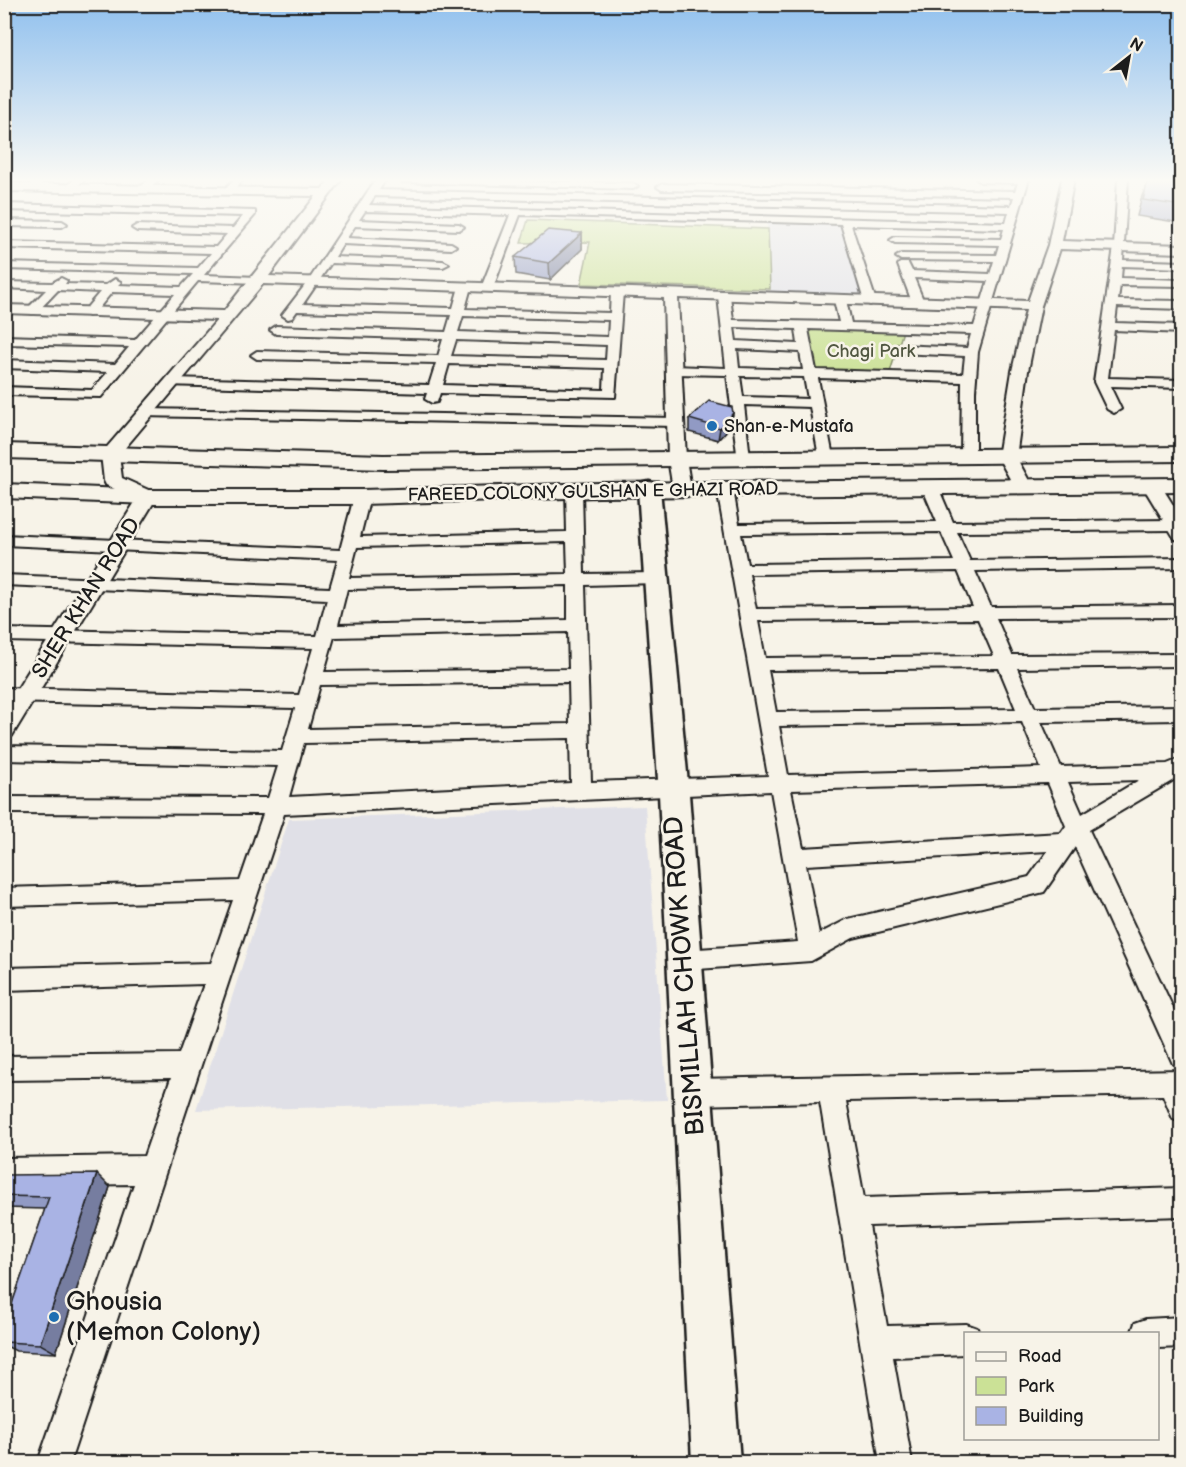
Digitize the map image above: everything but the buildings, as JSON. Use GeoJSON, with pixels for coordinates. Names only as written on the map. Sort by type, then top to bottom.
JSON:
{"type":"FeatureCollection","features":[{"type":"Feature","properties":{"kind":"main road","name":"FAREED COLONY GULSHAN E GHAZI ROAD"},"geometry":{"type":"LineString","coordinates":[[4,451],[383,462],[1182,454]]}},
{"type":"Feature","properties":{"kind":"main road","name":"FAREED COLONY GULSHAN E GHAZI ROAD"},"geometry":{"type":"LineString","coordinates":[[4,491],[148,497],[362,497],[574,490],[1182,485]]}},
{"type":"Feature","properties":{"kind":"main road","name":"BISMILLAH CHOWK ROAD"},"geometry":{"type":"LineString","coordinates":[[665,489],[656,578],[673,786],[716,1462]]}},
{"type":"Feature","properties":{"kind":"street"},"geometry":{"type":"LineString","coordinates":[[32,310],[95,247]]}},
{"type":"Feature","properties":{"kind":"street"},"geometry":{"type":"LineString","coordinates":[[106,247],[219,250]]}},
{"type":"Feature","properties":{"kind":"street"},"geometry":{"type":"LineString","coordinates":[[4,391],[96,394],[221,247]]}},
{"type":"Feature","properties":{"kind":"street"},"geometry":{"type":"LineString","coordinates":[[148,497],[113,481],[110,454],[259,280],[284,247]]}},
{"type":"Feature","properties":{"kind":"street"},"geometry":{"type":"LineString","coordinates":[[235,384],[313,282],[336,247]]}},
{"type":"Feature","properties":{"kind":"street"},"geometry":{"type":"LineString","coordinates":[[434,286],[450,247]]}},
{"type":"Feature","properties":{"kind":"street"},"geometry":{"type":"LineString","coordinates":[[487,288],[503,247]]}},
{"type":"Feature","properties":{"kind":"street"},"geometry":{"type":"LineString","coordinates":[[853,247],[870,301]]}},
{"type":"Feature","properties":{"kind":"street"},"geometry":{"type":"LineString","coordinates":[[898,247],[918,302]]}},
{"type":"Feature","properties":{"kind":"street"},"geometry":{"type":"LineString","coordinates":[[968,456],[968,378],[972,352],[1003,247]]}},
{"type":"Feature","properties":{"kind":"street"},"geometry":{"type":"LineString","coordinates":[[1023,486],[1007,457],[1020,371],[1034,306],[1054,247]]}},
{"type":"Feature","properties":{"kind":"street"},"geometry":{"type":"LineString","coordinates":[[1107,247],[1182,249]]}},
{"type":"Feature","properties":{"kind":"street"},"geometry":{"type":"LineString","coordinates":[[88,312],[144,248]]}},
{"type":"Feature","properties":{"kind":"street"},"geometry":{"type":"LineString","coordinates":[[1114,409],[1101,382],[1119,248]]}},
{"type":"Feature","properties":{"kind":"street"},"geometry":{"type":"LineString","coordinates":[[1156,249],[1182,283]]}},
{"type":"Feature","properties":{"kind":"street"},"geometry":{"type":"LineString","coordinates":[[901,257],[1000,258]]}},
{"type":"Feature","properties":{"kind":"street"},"geometry":{"type":"LineString","coordinates":[[327,260],[443,264]]}},
{"type":"Feature","properties":{"kind":"street"},"geometry":{"type":"LineString","coordinates":[[1117,263],[1182,265]]}},
{"type":"Feature","properties":{"kind":"street"},"geometry":{"type":"LineString","coordinates":[[4,266],[126,269],[259,280],[1034,306]]}},
{"type":"Feature","properties":{"kind":"street"},"geometry":{"type":"LineString","coordinates":[[908,274],[994,278]]}},
{"type":"Feature","properties":{"kind":"street"},"geometry":{"type":"LineString","coordinates":[[1115,281],[1182,283]]}},
{"type":"Feature","properties":{"kind":"street"},"geometry":{"type":"LineString","coordinates":[[4,285],[184,291]]}},
{"type":"Feature","properties":{"kind":"street"},"geometry":{"type":"LineString","coordinates":[[426,418],[465,287]]}},
{"type":"Feature","properties":{"kind":"street"},"geometry":{"type":"LineString","coordinates":[[172,382],[610,394],[617,292]]}},
{"type":"Feature","properties":{"kind":"street"},"geometry":{"type":"LineString","coordinates":[[665,489],[677,459],[671,294]]}},
{"type":"Feature","properties":{"kind":"street"},"geometry":{"type":"LineString","coordinates":[[724,296],[743,458]]}},
{"type":"Feature","properties":{"kind":"street"},"geometry":{"type":"LineString","coordinates":[[840,300],[846,327]]}},
{"type":"Feature","properties":{"kind":"street"},"geometry":{"type":"LineString","coordinates":[[1112,303],[1182,305]]}},
{"type":"Feature","properties":{"kind":"street"},"geometry":{"type":"LineString","coordinates":[[294,307],[615,317]]}},
{"type":"Feature","properties":{"kind":"street"},"geometry":{"type":"LineString","coordinates":[[4,309],[228,316]]}},
{"type":"Feature","properties":{"kind":"street"},"geometry":{"type":"LineString","coordinates":[[386,358],[405,310]]}},
{"type":"Feature","properties":{"kind":"street"},"geometry":{"type":"LineString","coordinates":[[491,361],[505,314]]}},
{"type":"Feature","properties":{"kind":"street"},"geometry":{"type":"LineString","coordinates":[[727,323],[978,330]]}},
{"type":"Feature","properties":{"kind":"street"},"geometry":{"type":"LineString","coordinates":[[801,325],[826,457]]}},
{"type":"Feature","properties":{"kind":"street"},"geometry":{"type":"LineString","coordinates":[[1108,326],[1182,329]]}},
{"type":"Feature","properties":{"kind":"street"},"geometry":{"type":"LineString","coordinates":[[894,362],[904,328]]}},
{"type":"Feature","properties":{"kind":"street"},"geometry":{"type":"LineString","coordinates":[[261,350],[396,334],[614,341]]}},
{"type":"Feature","properties":{"kind":"street"},"geometry":{"type":"LineString","coordinates":[[4,340],[139,345]]}},
{"type":"Feature","properties":{"kind":"street"},"geometry":{"type":"LineString","coordinates":[[6,365],[31,341]]}},
{"type":"Feature","properties":{"kind":"street"},"geometry":{"type":"LineString","coordinates":[[730,345],[805,348]]}},
{"type":"Feature","properties":{"kind":"street"},"geometry":{"type":"LineString","coordinates":[[261,350],[386,358],[612,364]]}},
{"type":"Feature","properties":{"kind":"street"},"geometry":{"type":"LineString","coordinates":[[674,370],[811,373],[972,352]]}},
{"type":"Feature","properties":{"kind":"street"},"geometry":{"type":"LineString","coordinates":[[894,362],[968,378]]}},
{"type":"Feature","properties":{"kind":"street"},"geometry":{"type":"LineString","coordinates":[[6,365],[118,368]]}},
{"type":"Feature","properties":{"kind":"street"},"geometry":{"type":"LineString","coordinates":[[1101,382],[1182,384]]}},
{"type":"Feature","properties":{"kind":"street"},"geometry":{"type":"LineString","coordinates":[[736,401],[816,403]]}},
{"type":"Feature","properties":{"kind":"street"},"geometry":{"type":"LineString","coordinates":[[145,413],[676,422]]}},
{"type":"Feature","properties":{"kind":"street"},"geometry":{"type":"LineString","coordinates":[[1151,485],[1178,530]]}},
{"type":"Feature","properties":{"kind":"street"},"geometry":{"type":"LineString","coordinates":[[930,487],[1054,775],[1072,834],[1182,1056]]}},
{"type":"Feature","properties":{"kind":"street"},"geometry":{"type":"LineString","coordinates":[[725,489],[811,951]]}},
{"type":"Feature","properties":{"kind":"street"},"geometry":{"type":"LineString","coordinates":[[574,490],[581,790]]}},
{"type":"Feature","properties":{"kind":"street","name":"SHER KHAN ROAD"},"geometry":{"type":"LineString","coordinates":[[4,730],[15,695],[62,636],[148,497]]}},
{"type":"Feature","properties":{"kind":"street"},"geometry":{"type":"LineString","coordinates":[[54,1462],[276,806],[325,637],[362,497]]}},
{"type":"Feature","properties":{"kind":"street"},"geometry":{"type":"LineString","coordinates":[[732,529],[947,527],[1178,530]]}},
{"type":"Feature","properties":{"kind":"street"},"geometry":{"type":"LineString","coordinates":[[4,540],[118,545],[348,549],[575,537]]}},
{"type":"Feature","properties":{"kind":"street"},"geometry":{"type":"LineString","coordinates":[[740,569],[1182,563]]}},
{"type":"Feature","properties":{"kind":"street"},"geometry":{"type":"LineString","coordinates":[[4,580],[338,589],[656,578]]}},
{"type":"Feature","properties":{"kind":"street"},"geometry":{"type":"LineString","coordinates":[[748,615],[1182,611]]}},
{"type":"Feature","properties":{"kind":"street"},"geometry":{"type":"LineString","coordinates":[[4,635],[325,637],[577,626]]}},
{"type":"Feature","properties":{"kind":"street"},"geometry":{"type":"LineString","coordinates":[[758,664],[1182,660]]}},
{"type":"Feature","properties":{"kind":"street"},"geometry":{"type":"LineString","coordinates":[[15,695],[309,691],[578,675]]}},
{"type":"Feature","properties":{"kind":"street"},"geometry":{"type":"LineString","coordinates":[[768,719],[1182,712]]}},
{"type":"Feature","properties":{"kind":"street"},"geometry":{"type":"LineString","coordinates":[[4,753],[292,747],[580,731]]}},
{"type":"Feature","properties":{"kind":"street"},"geometry":{"type":"LineString","coordinates":[[4,805],[276,806],[673,786],[1054,775],[1174,769]]}},
{"type":"Feature","properties":{"kind":"street"},"geometry":{"type":"LineString","coordinates":[[684,960],[811,951],[848,929],[1036,885],[1072,834],[1174,769]]}},
{"type":"Feature","properties":{"kind":"street"},"geometry":{"type":"LineString","coordinates":[[794,857],[1072,834]]}},
{"type":"Feature","properties":{"kind":"street"},"geometry":{"type":"LineString","coordinates":[[4,897],[247,890]]}},
{"type":"Feature","properties":{"kind":"street"},"geometry":{"type":"LineString","coordinates":[[4,979],[219,973]]}},
{"type":"Feature","properties":{"kind":"street"},"geometry":{"type":"LineString","coordinates":[[4,1068],[188,1066]]}},
{"type":"Feature","properties":{"kind":"street"},"geometry":{"type":"LineString","coordinates":[[693,1092],[1176,1082],[1182,1110]]}},
{"type":"Feature","properties":{"kind":"street"},"geometry":{"type":"LineString","coordinates":[[831,1089],[896,1462]]}},
{"type":"Feature","properties":{"kind":"street"},"geometry":{"type":"LineString","coordinates":[[4,1172],[153,1170]]}},
{"type":"Feature","properties":{"kind":"street"},"geometry":{"type":"LineString","coordinates":[[852,1212],[1182,1202]]}},
{"type":"Feature","properties":{"kind":"street"},"geometry":{"type":"LineString","coordinates":[[1159,1333],[1182,1332]]}},
{"type":"Feature","properties":{"kind":"street"},"geometry":{"type":"LineString","coordinates":[[875,1342],[964,1339]]}},
{"type":"Feature","properties":{"kind":"shaded area"},"geometry":{"type":"Polygon","coordinates":[[[768,247],[853,247],[870,301],[773,297],[770,289],[768,247]]]}},
{"type":"Feature","properties":{"kind":"shaded area"},"geometry":{"type":"Polygon","coordinates":[[[645,806],[667,1100],[196,1110],[289,819],[645,806]]]}},
{"type":"Feature","properties":{"kind":"green space"},"geometry":{"type":"Polygon","coordinates":[[[589,247],[769,247],[770,289],[581,284],[589,247]]]}},
{"type":"Feature","properties":{"kind":"green space","name":"Chagi Park"},"geometry":{"type":"Polygon","coordinates":[[[801,325],[904,328],[889,375],[811,373],[801,325]]]}},
{"type":"Feature","properties":{"kind":"place","name":"Shan-e-Mustafa"},"geometry":{"type":"Point","coordinates":[712,426]}},
{"type":"Feature","properties":{"kind":"place","name":"Ghousia (Memon Colony)"},"geometry":{"type":"Point","coordinates":[54,1317]}}]}
